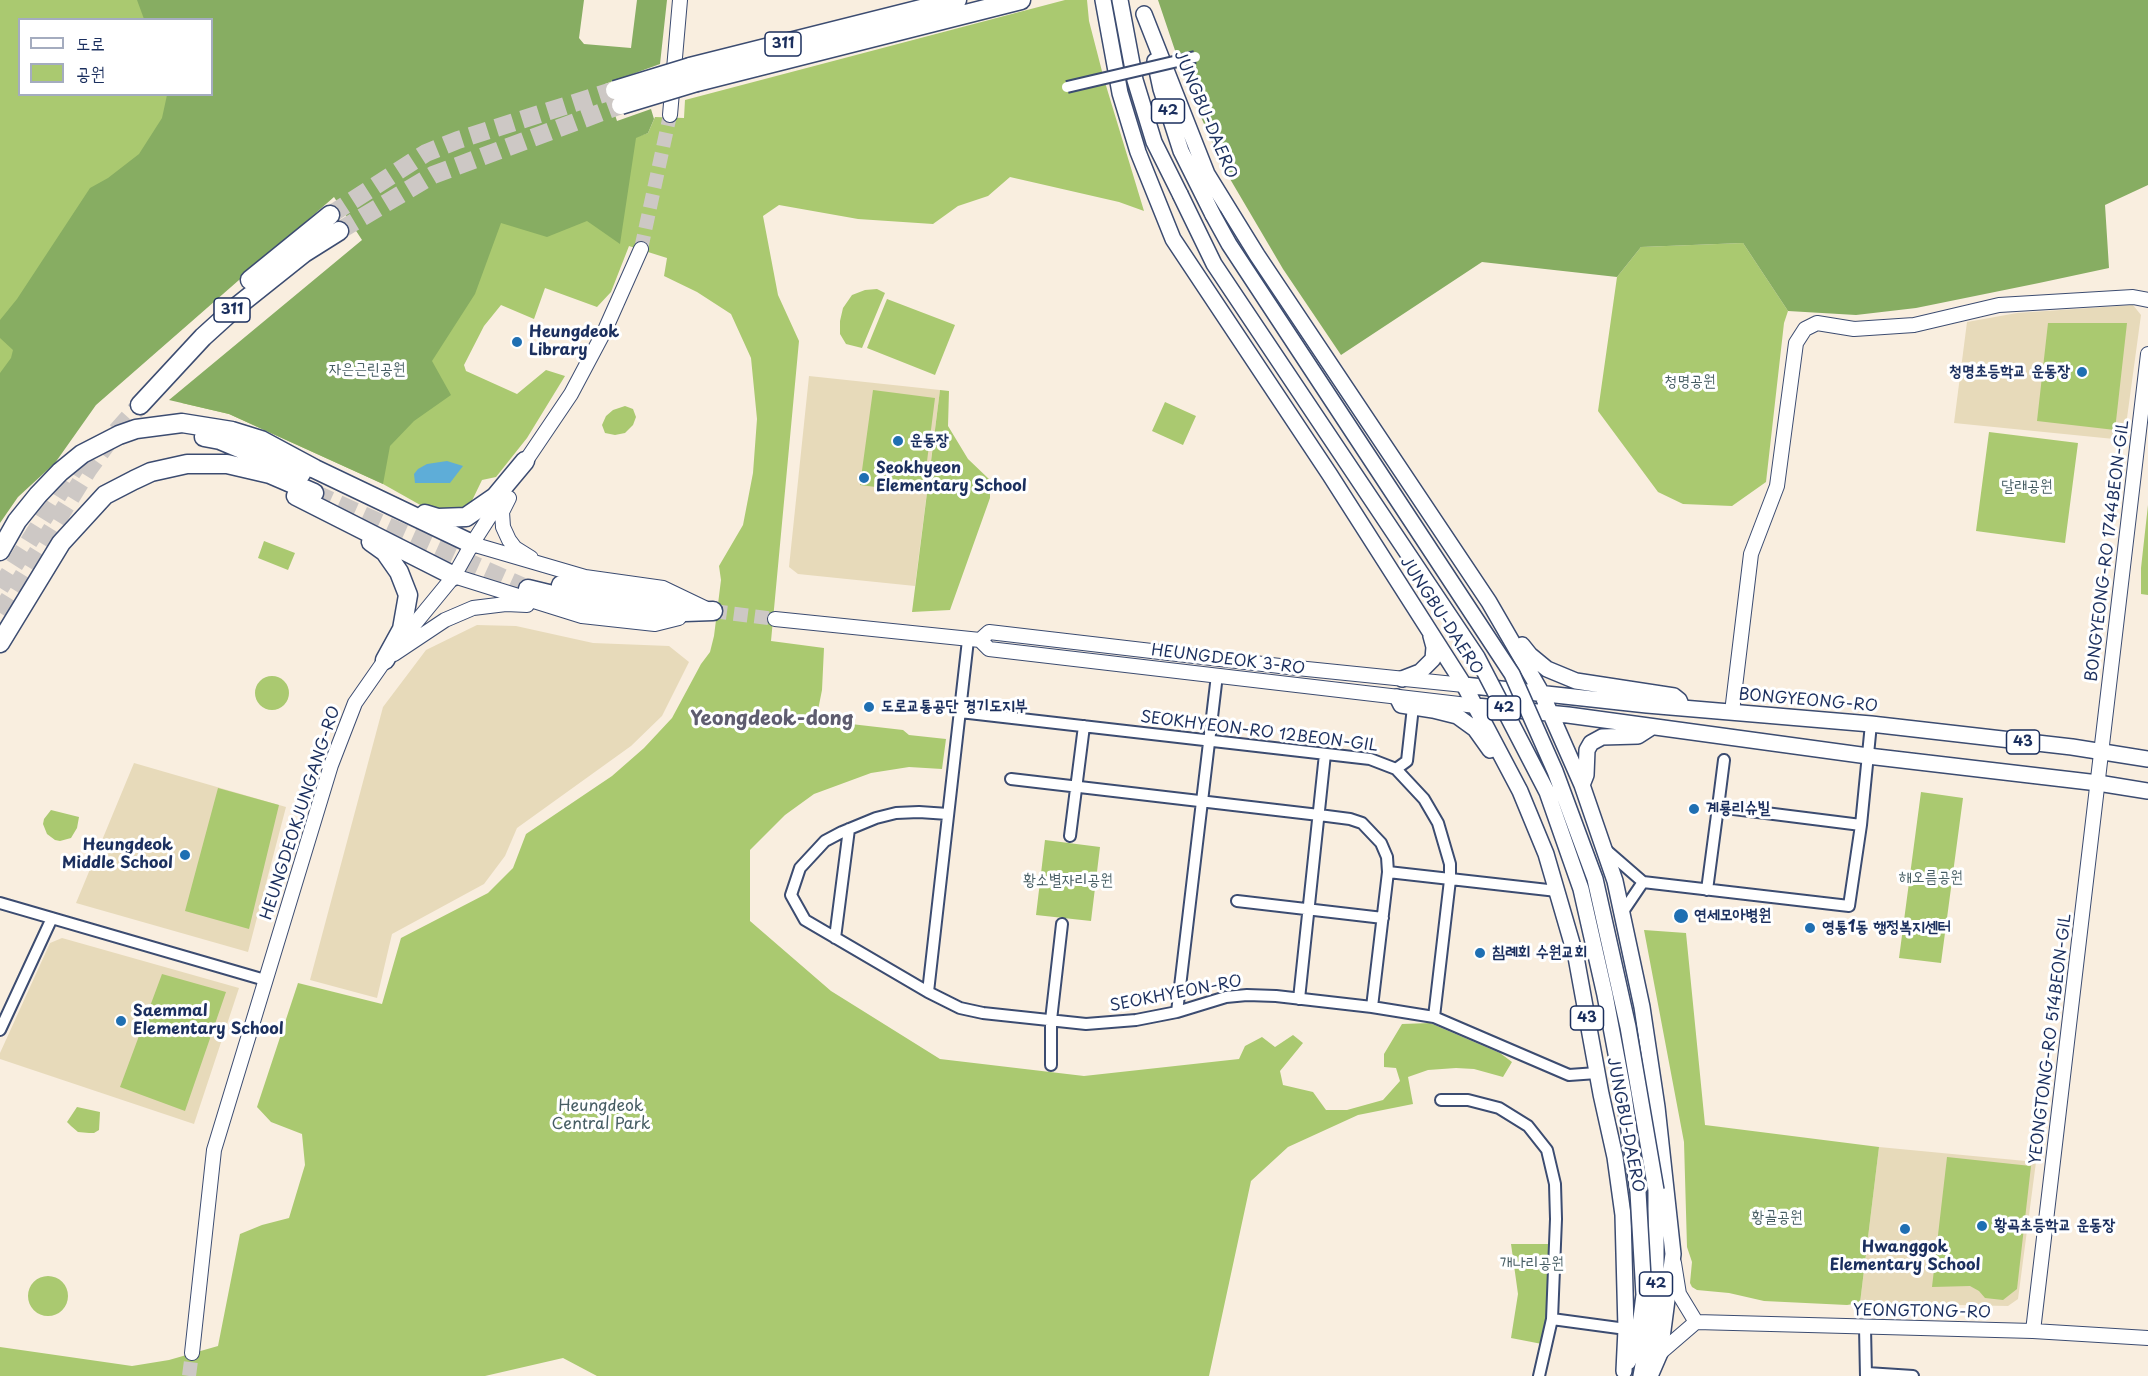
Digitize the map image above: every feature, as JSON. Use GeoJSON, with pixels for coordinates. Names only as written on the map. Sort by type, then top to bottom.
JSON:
{"type":"FeatureCollection","features":[{"type":"Feature","properties":{"kind":"highway","name":"311"},"geometry":{"type":"LineString","coordinates":[[878,29],[957,0]]}},
{"type":"Feature","properties":{"kind":"highway","name":"311"},"geometry":{"type":"LineString","coordinates":[[618,98],[693,75],[878,29],[1021,0]]}},
{"type":"Feature","properties":{"kind":"highway","name":"311"},"geometry":{"type":"LineString","coordinates":[[330,215],[251,279],[207,319],[137,399],[236,308],[304,253],[339,231]]}},
{"type":"Feature","properties":{"kind":"highway"},"geometry":{"type":"LineString","coordinates":[[0,550],[17,521],[38,495],[60,472],[82,454],[119,435],[153,426],[182,423],[232,430],[261,440],[472,544]]}},
{"type":"Feature","properties":{"kind":"highway"},"geometry":{"type":"LineString","coordinates":[[38,495],[67,472],[112,447],[139,438],[169,434],[195,435],[220,440],[287,468],[385,552],[399,572],[408,595],[402,629],[385,660]]}},
{"type":"Feature","properties":{"kind":"highway"},"geometry":{"type":"LineString","coordinates":[[370,495],[438,518],[466,517],[495,497],[525,461]]}},
{"type":"Feature","properties":{"kind":"highway"},"geometry":{"type":"LineString","coordinates":[[0,643],[61,543],[88,515],[139,487],[183,474],[239,475],[271,485],[318,495],[454,576]]}},
{"type":"Feature","properties":{"kind":"highway"},"geometry":{"type":"LineString","coordinates":[[535,578],[577,588],[654,599],[713,611]]}},
{"type":"Feature","properties":{"kind":"main road","name":"JUNGBU-DAERO"},"geometry":{"type":"LineString","coordinates":[[1103,0],[1120,93],[1138,152],[1173,239],[1330,476],[1464,685],[1519,788],[1546,854],[1576,957],[1615,1157],[1623,1215],[1626,1329],[1623,1374]]}},
{"type":"Feature","properties":{"kind":"main road","name":"JUNGBU-DAERO"},"geometry":{"type":"LineString","coordinates":[[1120,0],[1135,80],[1154,142],[1214,264],[1477,657],[1547,792],[1581,890],[1605,995],[1624,1096],[1638,1192],[1644,1295],[1639,1334],[1623,1374]]}},
{"type":"Feature","properties":{"kind":"main road","name":"JUNGBU-DAERO"},"geometry":{"type":"LineString","coordinates":[[1143,7],[1161,89],[1181,151],[1229,244],[1512,674],[1556,771],[1595,879],[1628,1027],[1656,1190],[1656,1296],[1641,1376]]}},
{"type":"Feature","properties":{"kind":"main road","name":"JUNGBU-DAERO"},"geometry":{"type":"LineString","coordinates":[[1143,7],[1207,174],[1257,255],[1489,602],[1542,692],[1582,786],[1615,881],[1642,1007],[1657,1107],[1673,1254],[1660,1353],[1650,1376]]}},
{"type":"Feature","properties":{"kind":"main road"},"geometry":{"type":"LineString","coordinates":[[1489,602],[1530,656],[1547,669],[1576,681],[1674,696],[1682,707]]}},
{"type":"Feature","properties":{"kind":"main road"},"geometry":{"type":"LineString","coordinates":[[1402,679],[1420,672],[1432,659],[1434,647],[1429,631]]}},
{"type":"Feature","properties":{"kind":"main road","name":"BONGYEONG-RO"},"geometry":{"type":"LineString","coordinates":[[1464,685],[1647,705],[1871,724],[2102,751],[2148,759]]}},
{"type":"Feature","properties":{"kind":"main road"},"geometry":{"type":"LineString","coordinates":[[1396,697],[1401,705],[1456,716],[1475,729],[1519,788]]}},
{"type":"Feature","properties":{"kind":"main road"},"geometry":{"type":"LineString","coordinates":[[1597,719],[1594,714],[1598,709],[1637,714],[1641,713],[1647,705]]}},
{"type":"Feature","properties":{"kind":"main road","name":"43"},"geometry":{"type":"LineString","coordinates":[[1476,706],[1597,719],[2148,791]]}},
{"type":"Feature","properties":{"kind":"main road","name":"43"},"geometry":{"type":"LineString","coordinates":[[1582,786],[1586,775],[1587,750],[1591,743],[1602,737],[1638,736],[1652,727]]}},
{"type":"Feature","properties":{"kind":"street"},"geometry":{"type":"LineString","coordinates":[[670,115],[680,0]]}},
{"type":"Feature","properties":{"kind":"street"},"geometry":{"type":"LineString","coordinates":[[1067,87],[1195,57]]}},
{"type":"Feature","properties":{"kind":"street","name":"HEUNGDEOKJUNGANG-RO"},"geometry":{"type":"LineString","coordinates":[[192,1353],[214,1150],[331,765],[355,703],[385,660],[454,576],[525,461],[571,394],[605,330],[641,249]]}},
{"type":"Feature","properties":{"kind":"street"},"geometry":{"type":"LineString","coordinates":[[1732,712],[1751,554],[1777,486],[1796,343],[1805,329],[1817,323],[1854,329],[1914,325],[1999,305],[2133,297],[2148,300]]}},
{"type":"Feature","properties":{"kind":"street","name":"BONGYEONG-RO 1744BEON-GIL"},"geometry":{"type":"LineString","coordinates":[[2102,751],[2148,354]]}},
{"type":"Feature","properties":{"kind":"street"},"geometry":{"type":"LineString","coordinates":[[525,461],[502,512],[503,527],[508,540],[535,578]]}},
{"type":"Feature","properties":{"kind":"street"},"geometry":{"type":"LineString","coordinates":[[472,544],[535,578]]}},
{"type":"Feature","properties":{"kind":"street"},"geometry":{"type":"LineString","coordinates":[[454,576],[582,616],[655,624],[713,611]]}},
{"type":"Feature","properties":{"kind":"street"},"geometry":{"type":"LineString","coordinates":[[385,660],[445,620],[473,608],[506,604],[562,610]]}},
{"type":"Feature","properties":{"kind":"street","name":"HEUNGDEOK 3-RO"},"geometry":{"type":"LineString","coordinates":[[775,619],[974,640],[988,650],[1476,706]]}},
{"type":"Feature","properties":{"kind":"street","name":"HEUNGDEOK 3-RO"},"geometry":{"type":"LineString","coordinates":[[974,640],[989,632],[1464,685]]}},
{"type":"Feature","properties":{"kind":"street"},"geometry":{"type":"LineString","coordinates":[[928,992],[960,712],[974,640]]}},
{"type":"Feature","properties":{"kind":"street"},"geometry":{"type":"LineString","coordinates":[[1177,1012],[1217,675]]}},
{"type":"Feature","properties":{"kind":"street"},"geometry":{"type":"LineString","coordinates":[[1396,769],[1407,761],[1413,707]]}},
{"type":"Feature","properties":{"kind":"street","name":"SEOKHYEON-RO 12BEON-GIL"},"geometry":{"type":"LineString","coordinates":[[960,712],[1371,759],[1396,769],[1424,799],[1437,823],[1448,853],[1450,880],[1434,1017]]}},
{"type":"Feature","properties":{"kind":"street"},"geometry":{"type":"LineString","coordinates":[[1604,848],[1643,882],[1849,906],[1861,825],[1871,724]]}},
{"type":"Feature","properties":{"kind":"street"},"geometry":{"type":"LineString","coordinates":[[1070,836],[1084,726]]}},
{"type":"Feature","properties":{"kind":"street","name":"YEONGTONG-RO 514BEON-GIL"},"geometry":{"type":"LineString","coordinates":[[2033,1331],[2102,751]]}},
{"type":"Feature","properties":{"kind":"street"},"geometry":{"type":"LineString","coordinates":[[1299,999],[1325,754]]}},
{"type":"Feature","properties":{"kind":"street"},"geometry":{"type":"LineString","coordinates":[[1707,890],[1724,760]]}},
{"type":"Feature","properties":{"kind":"street"},"geometry":{"type":"LineString","coordinates":[[1011,779],[1319,815],[1362,823],[1381,843],[1387,857],[1388,872],[1372,1007]]}},
{"type":"Feature","properties":{"kind":"street"},"geometry":{"type":"LineString","coordinates":[[1718,807],[1861,825]]}},
{"type":"Feature","properties":{"kind":"street","name":"SEOKHYEON-RO"},"geometry":{"type":"LineString","coordinates":[[948,814],[896,813],[849,829],[825,842],[800,868],[791,895],[805,920],[928,992],[960,1008],[985,1013],[1086,1024],[1136,1020],[1177,1012],[1226,997],[1247,995],[1299,999],[1434,1017],[1569,1075],[1597,1072]]}},
{"type":"Feature","properties":{"kind":"street"},"geometry":{"type":"LineString","coordinates":[[835,938],[849,829]]}},
{"type":"Feature","properties":{"kind":"street"},"geometry":{"type":"LineString","coordinates":[[1388,872],[1557,891]]}},
{"type":"Feature","properties":{"kind":"street"},"geometry":{"type":"LineString","coordinates":[[1622,913],[1643,882]]}},
{"type":"Feature","properties":{"kind":"street"},"geometry":{"type":"LineString","coordinates":[[1237,901],[1383,918]]}},
{"type":"Feature","properties":{"kind":"street"},"geometry":{"type":"LineString","coordinates":[[0,903],[265,980]]}},
{"type":"Feature","properties":{"kind":"street"},"geometry":{"type":"LineString","coordinates":[[0,1030],[52,918]]}},
{"type":"Feature","properties":{"kind":"street"},"geometry":{"type":"LineString","coordinates":[[1050,1065],[1051,1020],[1062,924]]}},
{"type":"Feature","properties":{"kind":"street"},"geometry":{"type":"LineString","coordinates":[[1441,1100],[1468,1100],[1499,1108],[1528,1126],[1547,1150],[1555,1184],[1552,1319],[1539,1376]]}},
{"type":"Feature","properties":{"kind":"street"},"geometry":{"type":"LineString","coordinates":[[1660,1353],[1696,1322],[1679,1294],[1673,1254]]}},
{"type":"Feature","properties":{"kind":"street"},"geometry":{"type":"LineString","coordinates":[[1552,1319],[1626,1329]]}},
{"type":"Feature","properties":{"kind":"street","name":"YEONGTONG-RO"},"geometry":{"type":"LineString","coordinates":[[1696,1322],[2033,1331],[2148,1338]]}},
{"type":"Feature","properties":{"kind":"street"},"geometry":{"type":"LineString","coordinates":[[1865,1327],[1867,1374],[1913,1376]]}},
{"type":"Feature","properties":{"kind":"shaded area"},"geometry":{"type":"Polygon","coordinates":[[[2133,305],[2141,315],[2124,440],[1954,423],[1967,322],[2017,313],[2133,305]]]}},
{"type":"Feature","properties":{"kind":"shaded area","name":"Seokhyeon Elementary School"},"geometry":{"type":"Polygon","coordinates":[[[809,376],[940,390],[915,586],[798,574],[789,567],[809,376]]]}},
{"type":"Feature","properties":{"kind":"shaded area"},"geometry":{"type":"Polygon","coordinates":[[[477,625],[516,626],[593,643],[669,646],[689,662],[662,716],[631,746],[517,828],[505,856],[484,884],[392,934],[377,998],[310,980],[383,707],[426,650],[477,625]]]}},
{"type":"Feature","properties":{"kind":"shaded area","name":"Heungdeok Middle School"},"geometry":{"type":"Polygon","coordinates":[[[134,763],[286,807],[248,952],[76,903],[134,763]]]}},
{"type":"Feature","properties":{"kind":"shaded area","name":"Saemmal Elementary School"},"geometry":{"type":"Polygon","coordinates":[[[62,938],[239,988],[194,1124],[0,1059],[0,1053],[50,943],[62,938]]]}},
{"type":"Feature","properties":{"kind":"shaded area"},"geometry":{"type":"Polygon","coordinates":[[[1879,1147],[2036,1162],[2018,1299],[2008,1306],[1860,1303],[1879,1147]]]}},
{"type":"Feature","properties":{"kind":"green space"},"geometry":{"type":"Polygon","coordinates":[[[0,0],[177,0],[183,18],[18,18],[18,96],[191,96],[0,380],[0,0]]]}},
{"type":"Feature","properties":{"kind":"green space","name":"자은근린공원"},"geometry":{"type":"Polygon","coordinates":[[[137,0],[584,0],[579,38],[584,44],[631,48],[637,0],[667,0],[660,64],[605,84],[617,121],[651,109],[654,119],[648,133],[636,138],[620,244],[587,221],[547,237],[501,223],[475,294],[432,361],[451,395],[414,421],[390,446],[383,484],[229,414],[169,400],[362,240],[334,197],[96,405],[55,463],[18,497],[0,523],[0,373],[11,358],[13,350],[0,338],[0,320],[17,299],[90,188],[108,178],[139,154],[162,118],[167,96],[213,96],[213,18],[144,18],[137,0]]]}},
{"type":"Feature","properties":{"kind":"green space","name":"Heungdeok Central Park"},"geometry":{"type":"Polygon","coordinates":[[[1065,0],[1087,0],[1089,21],[1104,79],[1144,211],[1119,202],[1010,177],[988,196],[958,206],[933,224],[858,219],[779,205],[763,216],[778,295],[799,341],[771,641],[824,648],[822,690],[817,715],[825,721],[903,730],[909,735],[946,739],[942,769],[909,767],[871,773],[814,794],[785,815],[750,850],[750,921],[831,991],[940,1059],[1084,1076],[1239,1059],[1245,1046],[1262,1037],[1275,1047],[1293,1035],[1303,1043],[1280,1071],[1283,1085],[1313,1092],[1326,1110],[1347,1110],[1383,1100],[1400,1081],[1396,1068],[1384,1067],[1384,1054],[1402,1024],[1430,1023],[1500,1053],[1512,1062],[1503,1077],[1474,1069],[1456,1068],[1428,1070],[1408,1077],[1413,1104],[1358,1115],[1288,1147],[1251,1181],[1209,1376],[597,1376],[563,1358],[485,1376],[0,1376],[0,1347],[132,1366],[169,1360],[218,1346],[240,1234],[289,1218],[305,1165],[302,1134],[271,1122],[257,1107],[298,983],[382,1004],[401,938],[488,893],[513,868],[526,834],[612,776],[644,748],[672,718],[701,664],[710,652],[721,580],[719,566],[743,525],[753,473],[757,419],[751,358],[731,314],[697,292],[664,276],[667,258],[629,246],[611,292],[597,307],[545,288],[534,319],[501,305],[484,326],[464,365],[466,371],[517,394],[546,370],[565,376],[527,438],[496,477],[482,480],[466,513],[438,515],[383,484],[229,414],[182,403],[390,222],[648,133],[655,117],[684,118],[685,100],[1065,0]]]}},
{"type":"Feature","properties":{"kind":"green space"},"geometry":{"type":"Polygon","coordinates":[[[1158,0],[2148,0],[2148,185],[2105,205],[2109,268],[2039,283],[1916,308],[1856,315],[1788,311],[1743,243],[1641,247],[1617,277],[1482,262],[1341,355],[1283,269],[1223,167],[1186,83],[1158,0]]]}},
{"type":"Feature","properties":{"kind":"green space","name":"청명공원"},"geometry":{"type":"Polygon","coordinates":[[[1743,243],[1788,311],[1784,323],[1766,482],[1732,506],[1683,504],[1658,492],[1598,411],[1617,277],[1641,247],[1743,243]]]}},
{"type":"Feature","properties":{"kind":"green space"},"geometry":{"type":"Polygon","coordinates":[[[877,289],[885,293],[862,348],[846,344],[840,334],[843,308],[852,295],[865,290],[877,289]]]}},
{"type":"Feature","properties":{"kind":"green space"},"geometry":{"type":"Polygon","coordinates":[[[887,299],[955,325],[935,375],[867,348],[887,299]]]}},
{"type":"Feature","properties":{"kind":"green space","name":"청명초등학교 운동장"},"geometry":{"type":"Polygon","coordinates":[[[2048,323],[2127,323],[2115,430],[2037,421],[2048,323]]]}},
{"type":"Feature","properties":{"kind":"green space","name":"운동장"},"geometry":{"type":"Polygon","coordinates":[[[873,390],[935,398],[923,493],[860,485],[873,390]]]}},
{"type":"Feature","properties":{"kind":"green space"},"geometry":{"type":"Polygon","coordinates":[[[940,390],[949,391],[948,426],[968,459],[990,480],[990,498],[950,610],[912,612],[940,390]]]}},
{"type":"Feature","properties":{"kind":"green space"},"geometry":{"type":"Polygon","coordinates":[[[1165,402],[1196,416],[1183,445],[1152,431],[1165,402]]]}},
{"type":"Feature","properties":{"kind":"green space"},"geometry":{"type":"Polygon","coordinates":[[[625,406],[633,409],[636,417],[633,425],[625,433],[615,435],[605,433],[602,425],[606,416],[613,410],[625,406]]]}},
{"type":"Feature","properties":{"kind":"green space","name":"달래공원"},"geometry":{"type":"Polygon","coordinates":[[[1989,432],[2078,443],[2065,543],[1976,531],[1989,432]]]}},
{"type":"Feature","properties":{"kind":"green space"},"geometry":{"type":"Polygon","coordinates":[[[2148,505],[2148,595],[2141,594],[2141,568],[2148,505]]]}},
{"type":"Feature","properties":{"kind":"green space"},"geometry":{"type":"Polygon","coordinates":[[[264,541],[295,553],[288,570],[258,558],[264,541]]]}},
{"type":"Feature","properties":{"kind":"green space"},"geometry":{"type":"Polygon","coordinates":[[[272,676],[284,681],[289,693],[284,705],[272,710],[260,705],[255,693],[260,681],[272,676]]]}},
{"type":"Feature","properties":{"kind":"green space"},"geometry":{"type":"Polygon","coordinates":[[[218,788],[279,805],[249,929],[185,911],[218,788]]]}},
{"type":"Feature","properties":{"kind":"green space","name":"해오름공원"},"geometry":{"type":"Polygon","coordinates":[[[1921,792],[1963,798],[1941,963],[1899,958],[1921,792]]]}},
{"type":"Feature","properties":{"kind":"green space"},"geometry":{"type":"Polygon","coordinates":[[[51,810],[79,817],[77,828],[71,838],[60,841],[47,834],[43,824],[51,810]]]}},
{"type":"Feature","properties":{"kind":"green space","name":"황소별자리공원"},"geometry":{"type":"Polygon","coordinates":[[[1045,840],[1100,847],[1091,921],[1036,915],[1045,840]]]}},
{"type":"Feature","properties":{"kind":"green space","name":"황골공원"},"geometry":{"type":"Polygon","coordinates":[[[1644,930],[1686,933],[1705,1125],[1879,1147],[1860,1303],[1847,1305],[1764,1301],[1729,1293],[1697,1290],[1692,1287],[1690,1283],[1692,1262],[1687,1247],[1684,1142],[1644,930]]]}},
{"type":"Feature","properties":{"kind":"green space"},"geometry":{"type":"Polygon","coordinates":[[[162,974],[226,992],[185,1111],[120,1087],[162,974]]]}},
{"type":"Feature","properties":{"kind":"green space"},"geometry":{"type":"Polygon","coordinates":[[[77,1107],[100,1112],[99,1130],[94,1133],[78,1132],[67,1122],[77,1107]]]}},
{"type":"Feature","properties":{"kind":"green space","name":"황곡초등학교 운동장"},"geometry":{"type":"Polygon","coordinates":[[[1947,1157],[2031,1166],[2017,1289],[2003,1300],[1985,1298],[1970,1286],[1932,1287],[1947,1157]]]}},
{"type":"Feature","properties":{"kind":"green space","name":"개나리공원"},"geometry":{"type":"Polygon","coordinates":[[[1511,1244],[1551,1244],[1549,1318],[1542,1344],[1511,1338],[1518,1294],[1511,1244]]]}},
{"type":"Feature","properties":{"kind":"green space"},"geometry":{"type":"Polygon","coordinates":[[[48,1276],[62,1282],[68,1296],[62,1310],[48,1316],[34,1310],[28,1296],[34,1282],[48,1276]]]}},
{"type":"Feature","properties":{"kind":"water"},"geometry":{"type":"Polygon","coordinates":[[[447,461],[463,466],[450,483],[415,483],[414,474],[418,469],[427,464],[447,461]]]}},
{"type":"Feature","properties":{"kind":"tunnel"},"geometry":{"type":"LineString","coordinates":[[330,215],[426,153],[458,140],[615,90]]}},
{"type":"Feature","properties":{"kind":"tunnel"},"geometry":{"type":"LineString","coordinates":[[339,231],[433,175],[621,105]]}},
{"type":"Feature","properties":{"kind":"tunnel"},"geometry":{"type":"LineString","coordinates":[[641,249],[670,115]]}},
{"type":"Feature","properties":{"kind":"tunnel"},"geometry":{"type":"LineString","coordinates":[[0,613],[88,470],[114,434],[140,405]]}},
{"type":"Feature","properties":{"kind":"tunnel"},"geometry":{"type":"LineString","coordinates":[[0,588],[82,457]]}},
{"type":"Feature","properties":{"kind":"tunnel"},"geometry":{"type":"LineString","coordinates":[[314,493],[528,589]]}},
{"type":"Feature","properties":{"kind":"tunnel"},"geometry":{"type":"LineString","coordinates":[[713,611],[775,619]]}},
{"type":"Feature","properties":{"kind":"tunnel"},"geometry":{"type":"LineString","coordinates":[[189,1376],[192,1353]]}},
{"type":"Feature","properties":{"kind":"place","name":"Heungdeok Library"},"geometry":{"type":"Point","coordinates":[517,342]}},
{"type":"Feature","properties":{"kind":"place","name":"청명초등학교 운동장"},"geometry":{"type":"Point","coordinates":[2082,372]}},
{"type":"Feature","properties":{"kind":"place","name":"운동장"},"geometry":{"type":"Point","coordinates":[898,441]}},
{"type":"Feature","properties":{"kind":"place","name":"Seokhyeon Elementary School"},"geometry":{"type":"Point","coordinates":[864,478]}},
{"type":"Feature","properties":{"kind":"place","name":"도로교통공단 경기도지부"},"geometry":{"type":"Point","coordinates":[869,707]}},
{"type":"Feature","properties":{"kind":"place","name":"계룡리슈빌"},"geometry":{"type":"Point","coordinates":[1694,809]}},
{"type":"Feature","properties":{"kind":"place","name":"Heungdeok Middle School"},"geometry":{"type":"Point","coordinates":[185,855]}},
{"type":"Feature","properties":{"kind":"place","name":"연세모아병원"},"geometry":{"type":"Point","coordinates":[1681,916]}},
{"type":"Feature","properties":{"kind":"place","name":"영통1동 행정복지센터"},"geometry":{"type":"Point","coordinates":[1810,928]}},
{"type":"Feature","properties":{"kind":"place","name":"침례회 수원교회"},"geometry":{"type":"Point","coordinates":[1480,953]}},
{"type":"Feature","properties":{"kind":"place","name":"Saemmal Elementary School"},"geometry":{"type":"Point","coordinates":[121,1021]}},
{"type":"Feature","properties":{"kind":"place","name":"황곡초등학교 운동장"},"geometry":{"type":"Point","coordinates":[1982,1226]}},
{"type":"Feature","properties":{"kind":"place","name":"Hwanggok Elementary School"},"geometry":{"type":"Point","coordinates":[1905,1229]}},
{"type":"Feature","properties":{"kind":"district","name":"Yeongdeok-dong"},"geometry":{"type":"Point","coordinates":[772,719]}}]}
